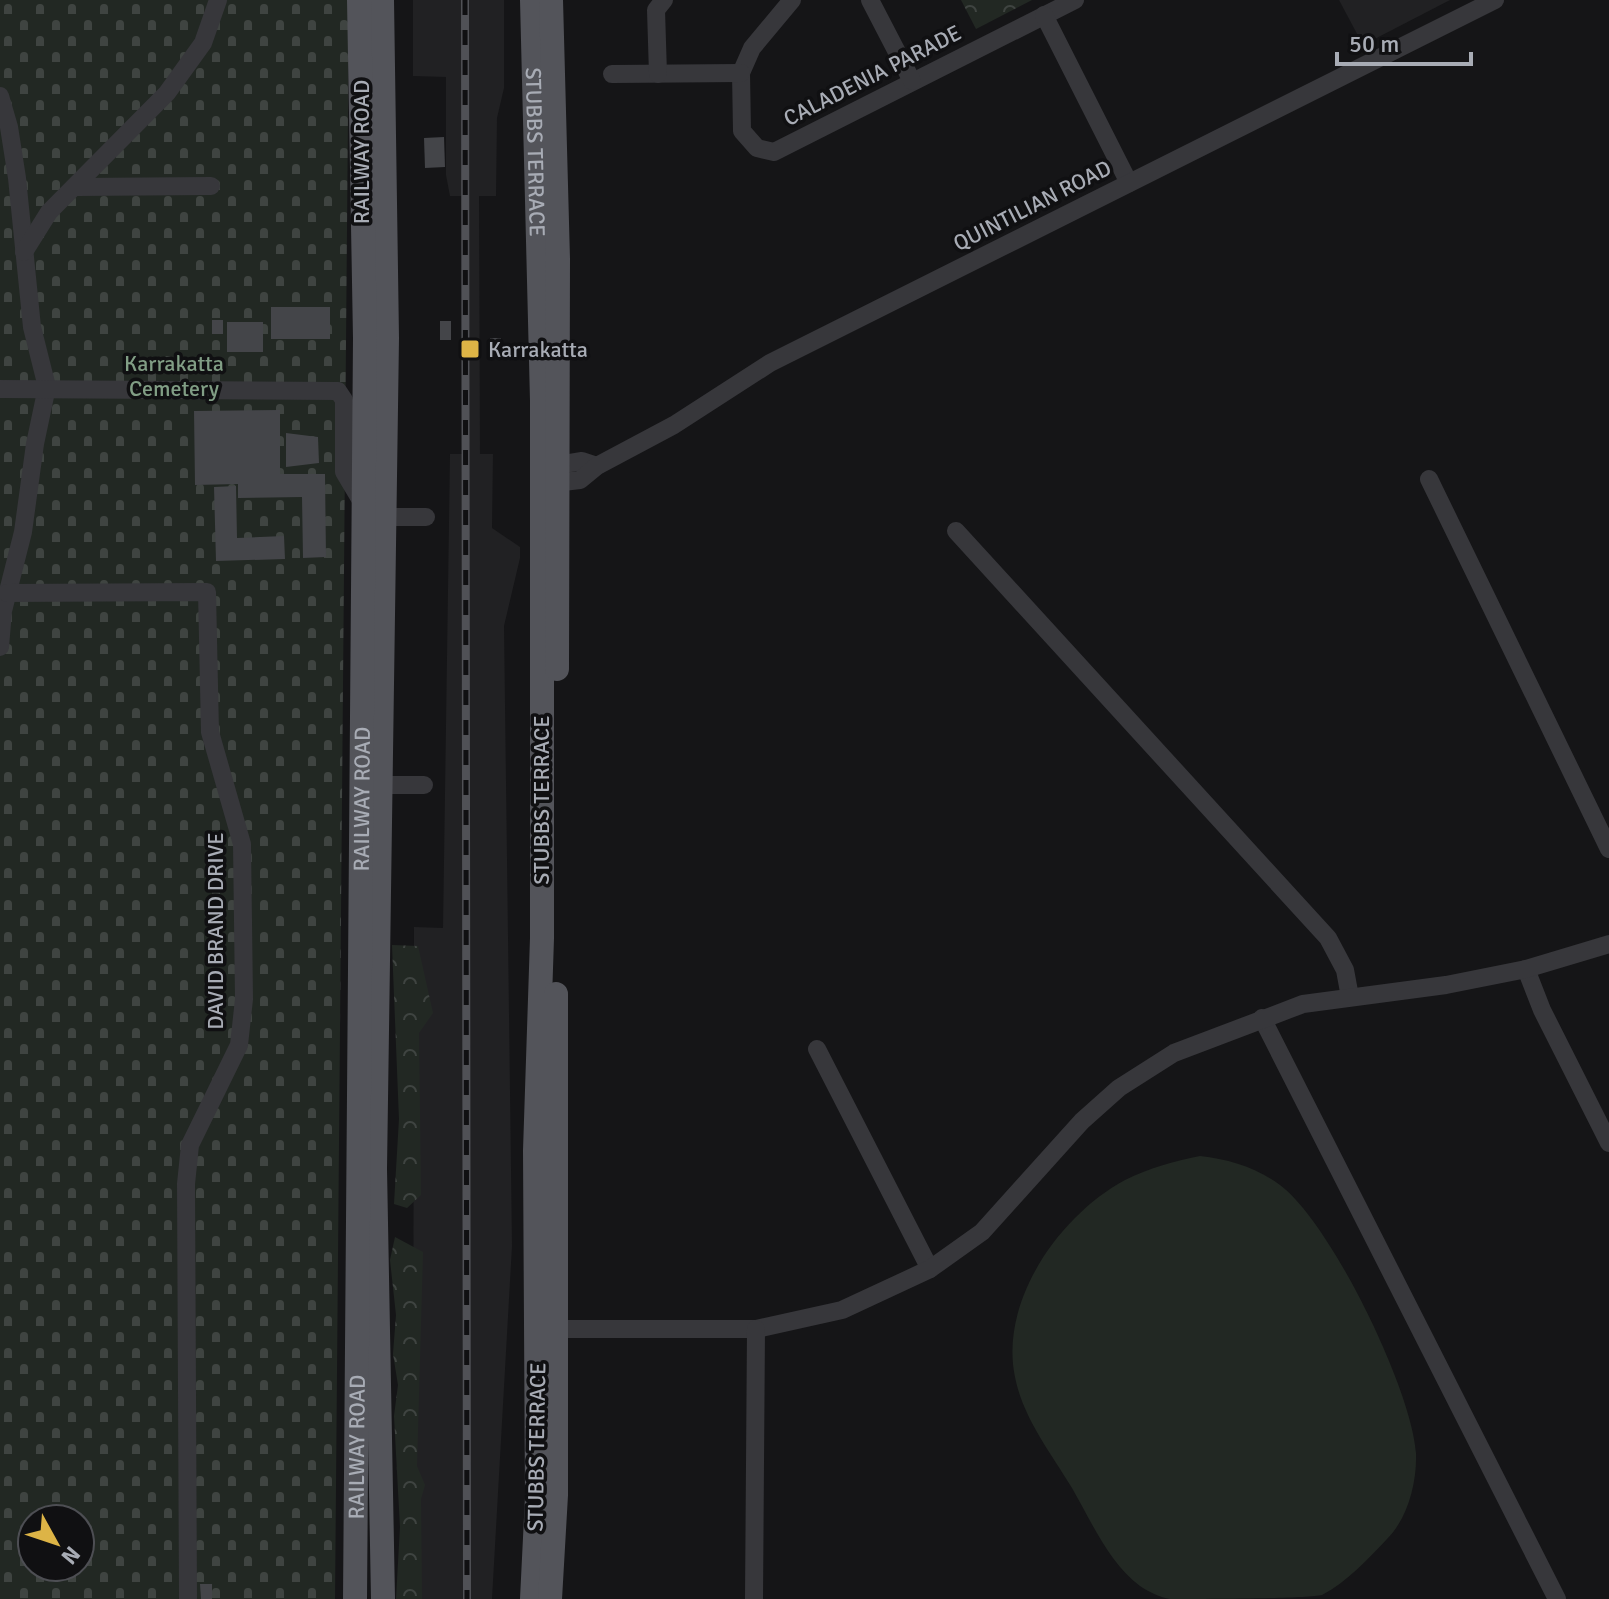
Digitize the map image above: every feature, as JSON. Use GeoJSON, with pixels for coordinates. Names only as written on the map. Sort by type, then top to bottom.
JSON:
{"type":"FeatureCollection","features":[{"type":"Feature","properties":{"kind":"main road","name":"RAILWAY ROAD"},"geometry":{"type":"LineString","coordinates":[[355,1599],[374,512],[365,304],[359,0]]}},
{"type":"Feature","properties":{"kind":"main road","name":"RAILWAY ROAD"},"geometry":{"type":"LineString","coordinates":[[374,512],[387,330],[382,0]]}},
{"type":"Feature","properties":{"kind":"main road","name":"STUBBS TERRACE"},"geometry":{"type":"LineString","coordinates":[[532,0],[549,476],[554,813],[557,1329],[556,1495],[550,1599]]}},
{"type":"Feature","properties":{"kind":"main road","name":"STUBBS TERRACE"},"geometry":{"type":"LineString","coordinates":[[532,1599],[537,1482],[535,1151],[542,938],[549,476],[558,259],[551,0]]}},
{"type":"Feature","properties":{"kind":"main road","name":"RAILWAY ROAD"},"geometry":{"type":"LineString","coordinates":[[371,785],[383,1599]]}},
{"type":"Feature","properties":{"kind":"street"},"geometry":{"type":"LineString","coordinates":[[24,252],[49,212],[167,93],[203,43],[218,0]]}},
{"type":"Feature","properties":{"kind":"street"},"geometry":{"type":"LineString","coordinates":[[658,74],[656,10],[664,0]]}},
{"type":"Feature","properties":{"kind":"street","name":"CALADENIA PARADE"},"geometry":{"type":"LineString","coordinates":[[792,0],[752,48],[741,73],[742,131],[757,148],[774,152],[1075,0]]}},
{"type":"Feature","properties":{"kind":"street"},"geometry":{"type":"LineString","coordinates":[[870,0],[912,81]]}},
{"type":"Feature","properties":{"kind":"street","name":"QUINTILIAN ROAD"},"geometry":{"type":"LineString","coordinates":[[549,476],[582,461],[597,466],[674,425],[770,363],[1495,0]]}},
{"type":"Feature","properties":{"kind":"street"},"geometry":{"type":"LineString","coordinates":[[1044,15],[1129,183]]}},
{"type":"Feature","properties":{"kind":"street"},"geometry":{"type":"LineString","coordinates":[[612,74],[741,73]]}},
{"type":"Feature","properties":{"kind":"street"},"geometry":{"type":"LineString","coordinates":[[0,96],[9,127],[32,327],[47,387],[35,444],[23,532],[7,593],[0,647]]}},
{"type":"Feature","properties":{"kind":"street"},"geometry":{"type":"LineString","coordinates":[[77,187],[211,186]]}},
{"type":"Feature","properties":{"kind":"street"},"geometry":{"type":"LineString","coordinates":[[0,389],[338,391],[344,400],[344,472],[374,512],[426,517]]}},
{"type":"Feature","properties":{"kind":"street"},"geometry":{"type":"LineString","coordinates":[[1429,479],[1609,849]]}},
{"type":"Feature","properties":{"kind":"street"},"geometry":{"type":"LineString","coordinates":[[956,531],[1328,938],[1345,970],[1350,997]]}},
{"type":"Feature","properties":{"kind":"street","name":"DAVID BRAND DRIVE"},"geometry":{"type":"LineString","coordinates":[[7,593],[207,592],[210,732],[242,844],[244,999],[239,1045],[190,1145],[186,1184],[188,1599]]}},
{"type":"Feature","properties":{"kind":"street"},"geometry":{"type":"LineString","coordinates":[[371,785],[424,785]]}},
{"type":"Feature","properties":{"kind":"street"},"geometry":{"type":"LineString","coordinates":[[557,1329],[756,1329],[842,1310],[930,1269],[994,1222],[1082,1121],[1119,1088],[1174,1053],[1303,1004],[1526,969],[1609,944]]}},
{"type":"Feature","properties":{"kind":"street"},"geometry":{"type":"LineString","coordinates":[[1526,969],[1542,1010],[1609,1143]]}},
{"type":"Feature","properties":{"kind":"street"},"geometry":{"type":"LineString","coordinates":[[1262,1018],[1557,1599]]}},
{"type":"Feature","properties":{"kind":"street"},"geometry":{"type":"LineString","coordinates":[[817,1049],[930,1269]]}},
{"type":"Feature","properties":{"kind":"street"},"geometry":{"type":"LineString","coordinates":[[754,1599],[756,1329]]}},
{"type":"Feature","properties":{"kind":"shaded area"},"geometry":{"type":"Polygon","coordinates":[[[413,0],[504,0],[504,88],[497,118],[496,196],[479,196],[480,454],[493,454],[492,528],[520,547],[504,626],[512,1246],[492,1599],[416,1599],[413,1524],[414,927],[443,928],[450,454],[462,454],[462,196],[450,196],[446,175],[446,77],[413,76],[413,0]]]}},
{"type":"Feature","properties":{"kind":"shaded area"},"geometry":{"type":"Polygon","coordinates":[[[1339,0],[1450,0],[1363,45],[1339,0]]]}},
{"type":"Feature","properties":{"kind":"green space","name":"Karrakatta Cemetery"},"geometry":{"type":"Polygon","coordinates":[[[0,0],[349,0],[335,1599],[0,1599],[0,0]]]}},
{"type":"Feature","properties":{"kind":"green space"},"geometry":{"type":"Polygon","coordinates":[[[961,0],[1032,0],[976,29],[961,0]]]}},
{"type":"Feature","properties":{"kind":"green space"},"geometry":{"type":"Polygon","coordinates":[[[392,945],[418,946],[433,1013],[419,1033],[421,1195],[407,1208],[394,1204],[399,1119],[392,945]]]}},
{"type":"Feature","properties":{"kind":"green space"},"geometry":{"type":"Polygon","coordinates":[[[1200,1156],[1222,1159],[1252,1169],[1280,1185],[1300,1205],[1322,1234],[1366,1310],[1385,1351],[1411,1425],[1416,1453],[1415,1476],[1401,1521],[1356,1570],[1322,1595],[1170,1599],[1140,1586],[1119,1566],[1102,1541],[1039,1435],[1019,1392],[1012,1348],[1016,1319],[1026,1290],[1057,1238],[1101,1195],[1125,1180],[1162,1165],[1200,1156]]]}},
{"type":"Feature","properties":{"kind":"green space"},"geometry":{"type":"Polygon","coordinates":[[[395,1237],[423,1252],[417,1466],[425,1485],[421,1499],[422,1599],[396,1599],[400,1527],[394,1416],[398,1385],[393,1354],[396,1315],[390,1260],[395,1237]]]}},
{"type":"Feature","properties":{"kind":"building"},"geometry":{"type":"Polygon","coordinates":[[[444,137],[445,167],[425,168],[424,138],[444,137]]]}},
{"type":"Feature","properties":{"kind":"building"},"geometry":{"type":"Polygon","coordinates":[[[271,307],[330,307],[330,339],[271,339],[271,307]]]}},
{"type":"Feature","properties":{"kind":"building"},"geometry":{"type":"Polygon","coordinates":[[[212,320],[223,320],[223,334],[212,334],[212,320]]]}},
{"type":"Feature","properties":{"kind":"building"},"geometry":{"type":"Polygon","coordinates":[[[440,321],[451,321],[451,340],[440,340],[440,321]]]}},
{"type":"Feature","properties":{"kind":"building"},"geometry":{"type":"Polygon","coordinates":[[[227,322],[263,322],[263,352],[227,352],[227,322]]]}},
{"type":"Feature","properties":{"kind":"building"},"geometry":{"type":"Polygon","coordinates":[[[490,338],[501,338],[500,356],[490,357],[490,338]]]}},
{"type":"Feature","properties":{"kind":"building"},"geometry":{"type":"Polygon","coordinates":[[[280,410],[280,474],[325,474],[326,557],[303,558],[302,497],[238,498],[238,484],[195,485],[194,411],[280,410]]]}},
{"type":"Feature","properties":{"kind":"building"},"geometry":{"type":"Polygon","coordinates":[[[286,433],[318,437],[319,463],[286,467],[286,433]]]}},
{"type":"Feature","properties":{"kind":"building"},"geometry":{"type":"Polygon","coordinates":[[[236,486],[237,538],[284,536],[285,559],[216,561],[214,487],[236,486]]]}},
{"type":"Feature","properties":{"kind":"building"},"geometry":{"type":"Polygon","coordinates":[[[200,1584],[212,1584],[212,1599],[201,1599],[200,1584]]]}},
{"type":"Feature","properties":{"kind":"railway"},"geometry":{"type":"LineString","coordinates":[[465,0],[467,1599]]}},
{"type":"Feature","properties":{"kind":"place","name":"Karrakatta"},"geometry":{"type":"Point","coordinates":[470,349]}}]}
